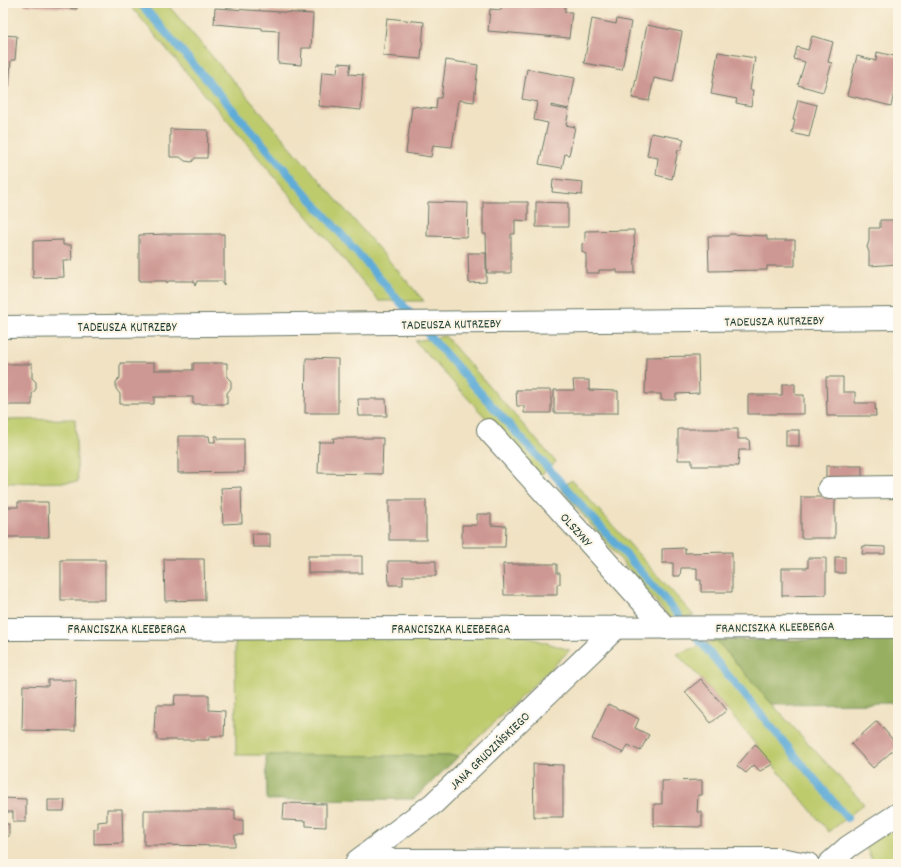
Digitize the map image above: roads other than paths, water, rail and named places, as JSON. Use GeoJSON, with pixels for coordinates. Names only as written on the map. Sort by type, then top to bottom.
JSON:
{"type":"FeatureCollection","features":[{"type":"Feature","properties":{"kind":"street","name":"TADEUSZA KUTRZEBY"},"geometry":{"type":"LineString","coordinates":[[3,327],[898,318]]}},
{"type":"Feature","properties":{"kind":"street","name":"OLSZYNY"},"geometry":{"type":"LineString","coordinates":[[488,430],[666,628]]}},
{"type":"Feature","properties":{"kind":"street"},"geometry":{"type":"LineString","coordinates":[[829,488],[898,487]]}},
{"type":"Feature","properties":{"kind":"street","name":"JANA GRUDZIŃSKIEGO"},"geometry":{"type":"LineString","coordinates":[[356,862],[434,803],[617,627]]}},
{"type":"Feature","properties":{"kind":"street","name":"FRANCISZKA KLEEBERGA"},"geometry":{"type":"LineString","coordinates":[[3,629],[898,627]]}},
{"type":"Feature","properties":{"kind":"street"},"geometry":{"type":"LineString","coordinates":[[829,864],[848,847],[898,814]]}},
{"type":"Feature","properties":{"kind":"street"},"geometry":{"type":"LineString","coordinates":[[356,862],[779,858],[808,864]]}},
{"type":"Feature","properties":{"kind":"waterway"},"geometry":{"type":"LineString","coordinates":[[140,3],[442,350],[645,576],[679,616]]}},
{"type":"Feature","properties":{"kind":"waterway"},"geometry":{"type":"LineString","coordinates":[[697,638],[847,818]]}}]}
